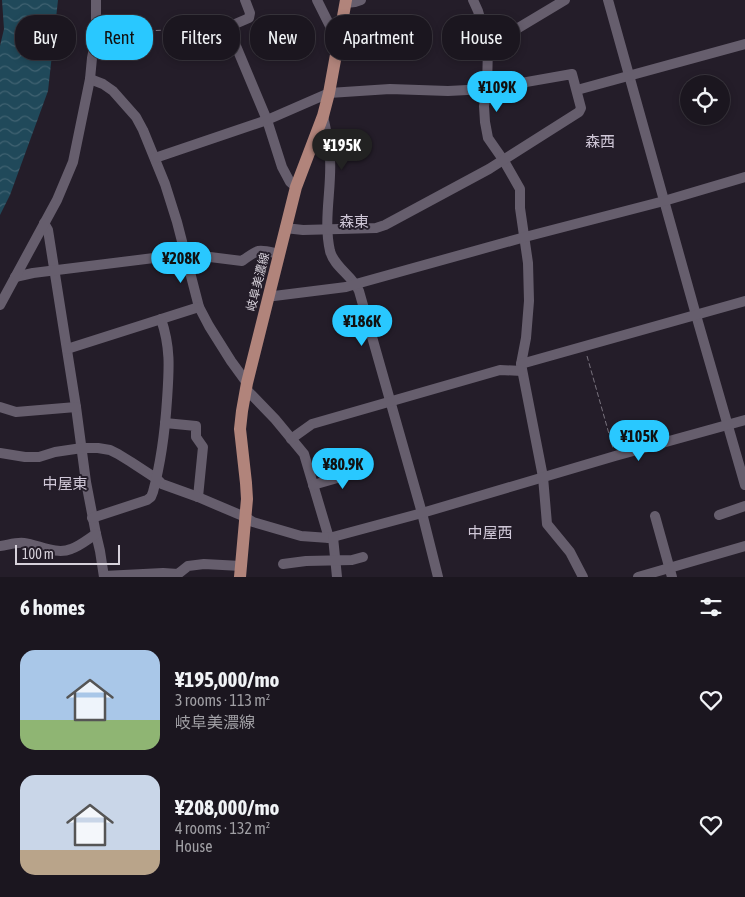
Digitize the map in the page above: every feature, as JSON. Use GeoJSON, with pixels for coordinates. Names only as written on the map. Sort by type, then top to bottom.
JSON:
{"type":"FeatureCollection","features":[{"type":"Feature","properties":{"kind":"main road","name":"岐阜美濃線"},"geometry":{"type":"LineString","coordinates":[[344,15],[346,2]]}},
{"type":"Feature","properties":{"kind":"main road","name":"岐阜美濃線"},"geometry":{"type":"LineString","coordinates":[[240,571],[247,500],[240,429],[242,411],[278,254],[296,186],[323,116],[335,60]]}},
{"type":"Feature","properties":{"kind":"street"},"geometry":{"type":"LineString","coordinates":[[96,0],[96,15]]}},
{"type":"Feature","properties":{"kind":"street"},"geometry":{"type":"LineString","coordinates":[[240,21],[249,18],[250,13],[245,0]]}},
{"type":"Feature","properties":{"kind":"street"},"geometry":{"type":"LineString","coordinates":[[316,0],[325,17]]}},
{"type":"Feature","properties":{"kind":"street"},"geometry":{"type":"LineString","coordinates":[[346,2],[361,0]]}},
{"type":"Feature","properties":{"kind":"street"},"geometry":{"type":"LineString","coordinates":[[473,0],[479,15]]}},
{"type":"Feature","properties":{"kind":"street"},"geometry":{"type":"LineString","coordinates":[[520,27],[565,0]]}},
{"type":"Feature","properties":{"kind":"street"},"geometry":{"type":"LineString","coordinates":[[608,0],[728,425],[741,455],[745,485]]}},
{"type":"Feature","properties":{"kind":"street"},"geometry":{"type":"LineString","coordinates":[[577,90],[745,44]]}},
{"type":"Feature","properties":{"kind":"street"},"geometry":{"type":"LineString","coordinates":[[240,55],[267,120],[282,167],[290,182],[296,186]]}},
{"type":"Feature","properties":{"kind":"street"},"geometry":{"type":"LineString","coordinates":[[0,305],[57,200],[73,162],[90,79],[92,60]]}},
{"type":"Feature","properties":{"kind":"street"},"geometry":{"type":"LineString","coordinates":[[488,60],[487,89],[484,106],[488,138],[520,189],[520,208],[528,263],[529,300],[526,338],[521,367],[543,477],[547,524],[570,552],[583,577]]}},
{"type":"Feature","properties":{"kind":"street"},"geometry":{"type":"LineString","coordinates":[[155,158],[267,120],[329,93],[390,89],[448,91],[487,89],[572,74],[581,108],[579,112],[504,161],[464,183],[386,225],[376,228],[303,230],[286,228]]}},
{"type":"Feature","properties":{"kind":"street"},"geometry":{"type":"LineString","coordinates":[[90,79],[103,84],[113,91],[136,117],[165,184],[200,307],[247,386],[304,454],[331,538],[337,577]]}},
{"type":"Feature","properties":{"kind":"street"},"geometry":{"type":"LineString","coordinates":[[323,116],[330,158],[327,229],[332,258],[356,284],[422,513],[438,577]]}},
{"type":"Feature","properties":{"kind":"street"},"geometry":{"type":"LineString","coordinates":[[269,295],[274,296],[346,287],[525,237],[664,201],[745,177]]}},
{"type":"Feature","properties":{"kind":"street"},"geometry":{"type":"LineString","coordinates":[[44,223],[48,230],[68,349],[86,482],[104,576],[163,573],[178,576],[188,566],[204,564],[240,571]]}},
{"type":"Feature","properties":{"kind":"street"},"geometry":{"type":"LineString","coordinates":[[15,277],[54,270],[186,254],[242,261],[261,250],[278,254]]}},
{"type":"Feature","properties":{"kind":"street"},"geometry":{"type":"LineString","coordinates":[[291,439],[312,424],[500,370],[521,367],[584,346],[745,301]]}},
{"type":"Feature","properties":{"kind":"street"},"geometry":{"type":"LineString","coordinates":[[68,349],[200,307]]}},
{"type":"Feature","properties":{"kind":"street"},"geometry":{"type":"LineString","coordinates":[[92,518],[151,497],[157,479],[165,423],[169,360],[168,342],[161,319]]}},
{"type":"Feature","properties":{"kind":"street"},"geometry":{"type":"LineString","coordinates":[[0,408],[16,412],[76,407]]}},
{"type":"Feature","properties":{"kind":"street"},"geometry":{"type":"LineString","coordinates":[[0,453],[39,457],[55,452],[82,448],[110,450],[162,484],[198,497],[253,522],[301,536],[331,538],[745,420]]}},
{"type":"Feature","properties":{"kind":"street"},"geometry":{"type":"LineString","coordinates":[[165,423],[196,426],[196,437],[203,447],[198,497]]}},
{"type":"Feature","properties":{"kind":"street"},"geometry":{"type":"LineString","coordinates":[[313,485],[365,470]]}},
{"type":"Feature","properties":{"kind":"street"},"geometry":{"type":"LineString","coordinates":[[719,515],[745,506]]}},
{"type":"Feature","properties":{"kind":"street"},"geometry":{"type":"LineString","coordinates":[[656,516],[671,572]]}},
{"type":"Feature","properties":{"kind":"street"},"geometry":{"type":"LineString","coordinates":[[0,546],[21,543],[49,550],[71,549],[96,534]]}},
{"type":"Feature","properties":{"kind":"street"},"geometry":{"type":"LineString","coordinates":[[638,577],[671,572],[745,546]]}},
{"type":"Feature","properties":{"kind":"street"},"geometry":{"type":"LineString","coordinates":[[283,564],[335,559],[352,560],[363,557]]}},
{"type":"Feature","properties":{"kind":"path"},"geometry":{"type":"LineString","coordinates":[[584,346],[615,456]]}},
{"type":"Feature","properties":{"kind":"water"},"geometry":{"type":"Polygon","coordinates":[[[2,0],[58,0],[56,15],[15,15],[15,60],[51,60],[48,91],[10,195],[0,215],[0,46],[4,29],[2,0]]]}},
{"type":"Feature","properties":{"kind":"district","name":"森西"},"geometry":{"type":"Point","coordinates":[600,141]}},
{"type":"Feature","properties":{"kind":"district","name":"森東"},"geometry":{"type":"Point","coordinates":[354,221]}},
{"type":"Feature","properties":{"kind":"district","name":"中屋東"},"geometry":{"type":"Point","coordinates":[65,483]}},
{"type":"Feature","properties":{"kind":"district","name":"中屋西"},"geometry":{"type":"Point","coordinates":[490,532]}}]}
